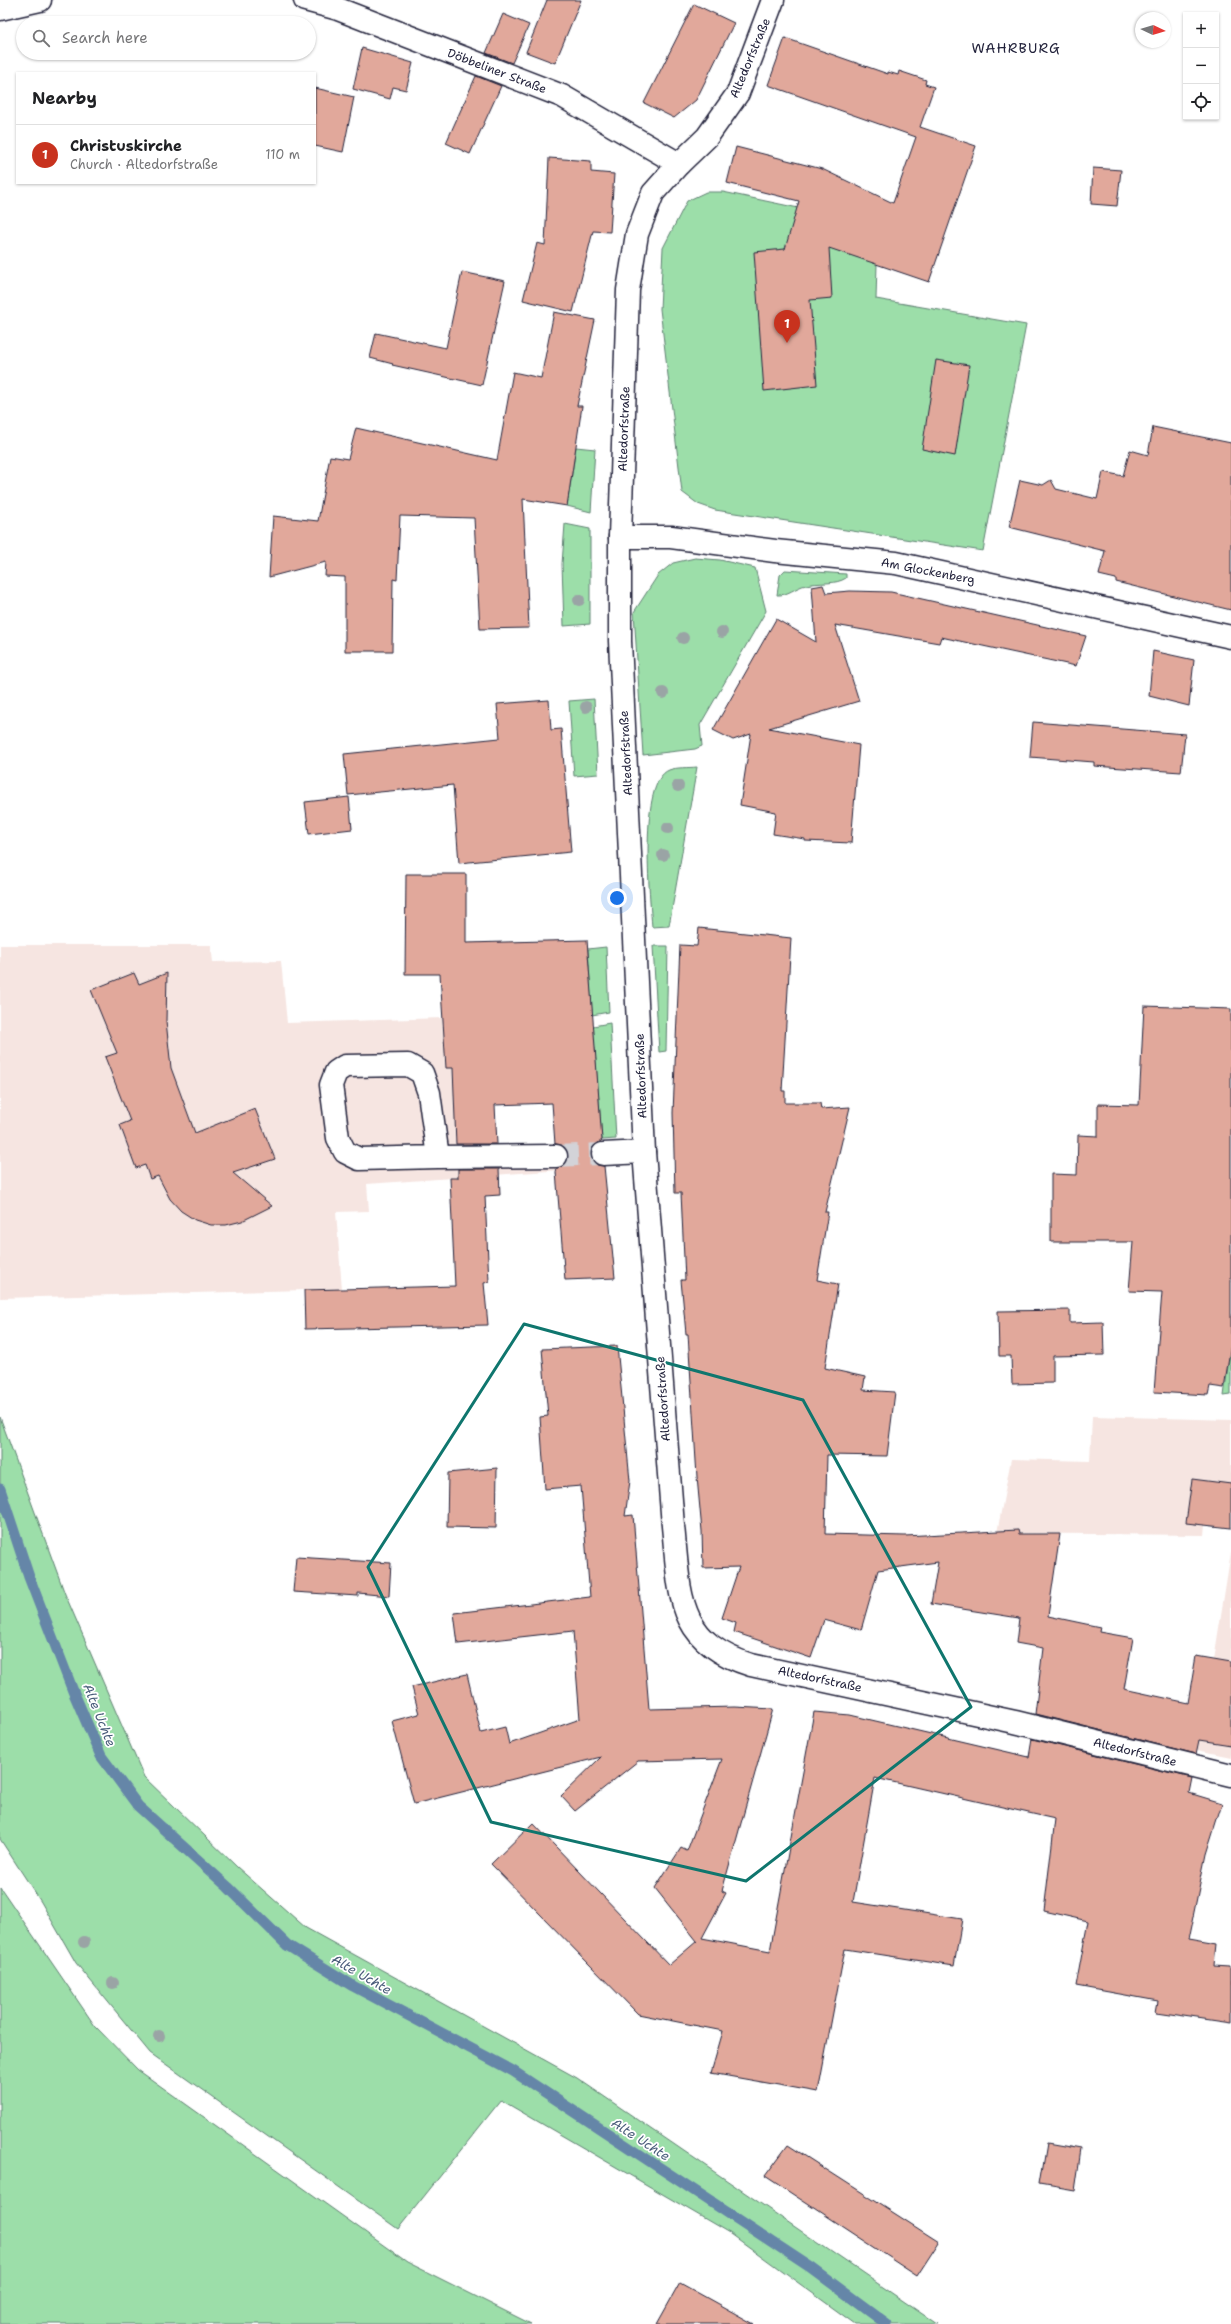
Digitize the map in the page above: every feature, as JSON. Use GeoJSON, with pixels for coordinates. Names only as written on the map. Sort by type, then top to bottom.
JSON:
{"type":"FeatureCollection","features":[{"type":"Feature","properties":{"kind":"street"},"geometry":{"type":"LineString","coordinates":[[0,9],[40,0]]}},
{"type":"Feature","properties":{"kind":"street","name":"Döbbeliner Straße"},"geometry":{"type":"LineString","coordinates":[[304,0],[338,9],[562,96],[679,164]]}},
{"type":"Feature","properties":{"kind":"street","name":"Altedorfstraße"},"geometry":{"type":"LineString","coordinates":[[773,0],[738,93],[707,137],[679,164],[653,193],[636,234],[630,276],[620,537],[620,641],[644,1152],[673,1526],[679,1584],[687,1617],[703,1640],[722,1654],[751,1665],[1015,1722],[1231,1775]]}},
{"type":"Feature","properties":{"kind":"street","name":"Am Glockenberg"},"geometry":{"type":"LineString","coordinates":[[620,537],[671,537],[775,551],[896,563],[1231,637]]}},
{"type":"Feature","properties":{"kind":"street"},"geometry":{"type":"LineString","coordinates":[[438,1157],[429,1093],[422,1073],[408,1065],[345,1066],[336,1072],[331,1086],[338,1138],[345,1152],[359,1159],[556,1156]]}},
{"type":"Feature","properties":{"kind":"street"},"geometry":{"type":"LineString","coordinates":[[603,1154],[644,1152]]}},
{"type":"Feature","properties":{"kind":"highlighted area"},"geometry":{"type":"Polygon","coordinates":[[[524,1324],[803,1400],[971,1707],[746,1881],[491,1822],[368,1567],[524,1324]]]}},
{"type":"Feature","properties":{"kind":"shaded area"},"geometry":{"type":"Polygon","coordinates":[[[0,945],[211,945],[213,962],[281,961],[287,1023],[443,1018],[446,1068],[453,1068],[457,1145],[555,1144],[602,1140],[604,1167],[367,1184],[369,1211],[336,1212],[342,1289],[0,1298],[0,945]]]}},
{"type":"Feature","properties":{"kind":"shaded area"},"geometry":{"type":"Polygon","coordinates":[[[1092,1416],[1231,1420],[1231,1528],[1205,1525],[1204,1535],[997,1533],[1011,1459],[1090,1461],[1092,1416]]]}},
{"type":"Feature","properties":{"kind":"shaded area"},"geometry":{"type":"Polygon","coordinates":[[[1231,1552],[1231,1757],[1197,1750],[1214,1659],[1231,1552]]]}},
{"type":"Feature","properties":{"kind":"green space"},"geometry":{"type":"Polygon","coordinates":[[[706,192],[723,192],[808,210],[877,264],[876,299],[1026,325],[983,551],[715,510],[698,504],[682,492],[660,309],[663,248],[687,201],[706,192]]]}},
{"type":"Feature","properties":{"kind":"green space"},"geometry":{"type":"Polygon","coordinates":[[[576,447],[595,449],[591,512],[567,506],[576,447]]]}},
{"type":"Feature","properties":{"kind":"green space"},"geometry":{"type":"Polygon","coordinates":[[[565,524],[590,529],[590,624],[564,626],[562,564],[565,524]]]}},
{"type":"Feature","properties":{"kind":"green space"},"geometry":{"type":"Polygon","coordinates":[[[695,558],[720,560],[755,568],[766,611],[700,725],[702,746],[695,749],[643,755],[634,612],[658,575],[673,563],[695,558]]]}},
{"type":"Feature","properties":{"kind":"green space"},"geometry":{"type":"Polygon","coordinates":[[[785,570],[846,574],[846,578],[837,582],[806,585],[784,594],[777,595],[780,575],[785,570]]]}},
{"type":"Feature","properties":{"kind":"green space"},"geometry":{"type":"Polygon","coordinates":[[[594,699],[598,774],[574,776],[569,701],[594,699]]]}},
{"type":"Feature","properties":{"kind":"green space"},"geometry":{"type":"Polygon","coordinates":[[[697,767],[669,926],[652,927],[649,892],[648,842],[649,818],[653,796],[659,779],[669,770],[697,767]]]}},
{"type":"Feature","properties":{"kind":"green space"},"geometry":{"type":"Polygon","coordinates":[[[653,946],[668,946],[666,1051],[659,1052],[653,946]]]}},
{"type":"Feature","properties":{"kind":"green space"},"geometry":{"type":"Polygon","coordinates":[[[606,947],[609,1012],[592,1015],[588,949],[606,947]]]}},
{"type":"Feature","properties":{"kind":"green space"},"geometry":{"type":"Polygon","coordinates":[[[610,1023],[616,1139],[602,1140],[593,1026],[610,1023]]]}},
{"type":"Feature","properties":{"kind":"green space"},"geometry":{"type":"Polygon","coordinates":[[[1231,1344],[1231,1395],[1224,1396],[1231,1344]]]}},
{"type":"Feature","properties":{"kind":"green space"},"geometry":{"type":"Polygon","coordinates":[[[0,1417],[65,1594],[144,1777],[237,1867],[306,1928],[577,2078],[937,2324],[855,2324],[731,2234],[501,2100],[398,2229],[150,2053],[76,1963],[41,1902],[0,1839],[0,1417]]]}},
{"type":"Feature","properties":{"kind":"green space"},"geometry":{"type":"Polygon","coordinates":[[[0,1887],[95,2026],[138,2070],[407,2262],[531,2324],[0,2324],[0,1887]]]}},
{"type":"Feature","properties":{"kind":"building"},"geometry":{"type":"Polygon","coordinates":[[[547,0],[581,0],[555,63],[526,52],[547,0]]]}},
{"type":"Feature","properties":{"kind":"building"},"geometry":{"type":"Polygon","coordinates":[[[694,4],[734,23],[696,100],[674,118],[644,103],[694,4]]]}},
{"type":"Feature","properties":{"kind":"building"},"geometry":{"type":"Polygon","coordinates":[[[503,14],[529,25],[512,63],[486,53],[503,14]]]}},
{"type":"Feature","properties":{"kind":"building"},"geometry":{"type":"Polygon","coordinates":[[[785,38],[888,74],[888,72],[898,75],[899,71],[926,80],[925,84],[934,87],[920,127],[976,146],[929,282],[829,248],[832,298],[810,300],[817,385],[764,391],[754,252],[785,249],[799,201],[727,183],[736,147],[822,169],[893,203],[916,137],[768,85],[785,38]]]}},
{"type":"Feature","properties":{"kind":"building"},"geometry":{"type":"Polygon","coordinates":[[[362,48],[413,63],[406,90],[393,87],[390,99],[353,89],[362,48]]]}},
{"type":"Feature","properties":{"kind":"building"},"geometry":{"type":"Polygon","coordinates":[[[476,76],[501,86],[470,154],[446,143],[476,76]]]}},
{"type":"Feature","properties":{"kind":"building"},"geometry":{"type":"Polygon","coordinates":[[[316,88],[354,97],[343,152],[316,146],[316,88]]]}},
{"type":"Feature","properties":{"kind":"building"},"geometry":{"type":"Polygon","coordinates":[[[549,158],[591,161],[591,172],[614,174],[610,232],[593,231],[573,312],[523,300],[537,243],[545,245],[549,158]]]}},
{"type":"Feature","properties":{"kind":"building"},"geometry":{"type":"Polygon","coordinates":[[[1093,168],[1121,170],[1117,206],[1091,204],[1093,168]]]}},
{"type":"Feature","properties":{"kind":"building"},"geometry":{"type":"Polygon","coordinates":[[[462,272],[505,281],[482,385],[392,365],[393,364],[370,358],[376,333],[446,348],[462,272]]]}},
{"type":"Feature","properties":{"kind":"building"},"geometry":{"type":"Polygon","coordinates":[[[554,312],[595,320],[577,406],[582,406],[567,506],[523,499],[529,628],[480,629],[474,518],[400,516],[397,580],[393,579],[392,651],[345,651],[345,577],[325,576],[326,562],[269,577],[273,516],[318,521],[330,456],[348,459],[356,428],[497,460],[513,372],[541,378],[554,312]]]}},
{"type":"Feature","properties":{"kind":"building"},"geometry":{"type":"Polygon","coordinates":[[[936,360],[969,365],[955,456],[922,449],[936,360]]]}},
{"type":"Feature","properties":{"kind":"building"},"geometry":{"type":"Polygon","coordinates":[[[1153,427],[1231,443],[1231,610],[1116,582],[1116,579],[1099,575],[1105,551],[1009,527],[1020,480],[1043,485],[1051,480],[1056,489],[1097,499],[1103,472],[1123,476],[1130,450],[1148,455],[1153,427]]]}},
{"type":"Feature","properties":{"kind":"building"},"geometry":{"type":"Polygon","coordinates":[[[823,585],[826,593],[850,591],[891,592],[1086,636],[1076,666],[941,637],[939,643],[835,625],[859,701],[769,728],[859,745],[851,843],[805,841],[805,839],[773,834],[776,812],[740,805],[751,734],[733,740],[713,730],[776,619],[816,642],[812,587],[823,585]]]}},
{"type":"Feature","properties":{"kind":"building"},"geometry":{"type":"Polygon","coordinates":[[[1153,651],[1194,660],[1189,706],[1149,696],[1153,651]]]}},
{"type":"Feature","properties":{"kind":"building"},"geometry":{"type":"Polygon","coordinates":[[[549,700],[551,730],[561,729],[571,852],[459,863],[453,785],[348,795],[344,754],[500,738],[497,704],[549,700]]]}},
{"type":"Feature","properties":{"kind":"building"},"geometry":{"type":"Polygon","coordinates":[[[1033,722],[1185,734],[1181,772],[1094,766],[1094,762],[1030,757],[1033,722]]]}},
{"type":"Feature","properties":{"kind":"building"},"geometry":{"type":"Polygon","coordinates":[[[349,797],[352,829],[309,834],[305,802],[349,797]]]}},
{"type":"Feature","properties":{"kind":"building"},"geometry":{"type":"Polygon","coordinates":[[[406,874],[466,874],[466,943],[587,940],[602,1140],[592,1148],[591,1155],[597,1165],[604,1166],[615,1278],[565,1280],[556,1172],[557,1168],[567,1162],[568,1156],[562,1145],[555,1144],[552,1103],[495,1105],[497,1144],[456,1144],[453,1068],[446,1068],[440,974],[405,974],[406,874]]]}},
{"type":"Feature","properties":{"kind":"building"},"geometry":{"type":"Polygon","coordinates":[[[699,928],[791,938],[782,1091],[785,1091],[785,1103],[820,1103],[821,1109],[850,1107],[825,1212],[828,1212],[817,1280],[838,1284],[825,1368],[865,1377],[863,1390],[895,1392],[887,1456],[827,1455],[825,1534],[905,1536],[1018,1530],[1019,1534],[1060,1534],[1048,1616],[1100,1627],[1099,1632],[1133,1638],[1124,1689],[1188,1703],[1196,1656],[1231,1662],[1231,1745],[1199,1740],[1196,1754],[1035,1714],[1043,1648],[1016,1643],[1019,1618],[931,1604],[938,1562],[878,1570],[861,1630],[824,1620],[811,1658],[734,1632],[736,1623],[722,1618],[739,1567],[703,1568],[702,1531],[688,1334],[686,1334],[681,1280],[685,1280],[681,1193],[675,1193],[673,1113],[680,945],[697,946],[699,928]]]}},
{"type":"Feature","properties":{"kind":"building"},"geometry":{"type":"Polygon","coordinates":[[[134,973],[139,984],[167,973],[166,1021],[171,1068],[195,1133],[255,1109],[275,1159],[233,1173],[272,1206],[242,1221],[226,1225],[211,1225],[195,1220],[181,1211],[170,1199],[158,1176],[150,1179],[145,1165],[136,1168],[120,1125],[130,1121],[105,1057],[117,1053],[91,990],[134,973]]]}},
{"type":"Feature","properties":{"kind":"building"},"geometry":{"type":"Polygon","coordinates":[[[1144,1006],[1231,1009],[1231,1344],[1224,1388],[1210,1386],[1208,1395],[1154,1392],[1162,1292],[1129,1291],[1133,1242],[1051,1242],[1051,1174],[1077,1175],[1078,1135],[1098,1136],[1098,1104],[1139,1105],[1144,1006]]]}},
{"type":"Feature","properties":{"kind":"building"},"geometry":{"type":"Polygon","coordinates":[[[458,1169],[499,1169],[500,1195],[485,1196],[489,1282],[484,1283],[488,1325],[305,1329],[304,1290],[455,1286],[450,1178],[458,1178],[458,1169]]]}},
{"type":"Feature","properties":{"kind":"building"},"geometry":{"type":"Polygon","coordinates":[[[1070,1310],[1070,1323],[1103,1322],[1104,1355],[1053,1356],[1053,1383],[1012,1384],[1011,1356],[999,1356],[998,1311],[1070,1310]]]}},
{"type":"Feature","properties":{"kind":"building"},"geometry":{"type":"Polygon","coordinates":[[[617,1346],[630,1481],[625,1516],[633,1515],[649,1709],[735,1707],[773,1709],[722,1891],[726,1893],[702,1938],[770,1951],[814,1712],[850,1715],[1029,1757],[1032,1739],[1192,1778],[1189,1793],[1222,1803],[1206,1854],[1188,1941],[1217,1946],[1215,1965],[1231,1966],[1231,2023],[1156,2012],[1158,2001],[1076,1986],[1088,1921],[1044,1911],[1055,1819],[875,1778],[853,1902],[962,1919],[954,1966],[845,1949],[818,2092],[711,2073],[723,2031],[638,2014],[491,1864],[533,1823],[669,1965],[697,1941],[655,1888],[681,1848],[687,1851],[722,1759],[638,1761],[575,1811],[561,1796],[601,1757],[414,1804],[392,1721],[419,1714],[412,1687],[467,1674],[481,1733],[505,1727],[509,1744],[580,1719],[573,1631],[458,1644],[454,1613],[590,1597],[581,1486],[545,1489],[540,1417],[548,1416],[542,1349],[617,1346]]]}},
{"type":"Feature","properties":{"kind":"building"},"geometry":{"type":"Polygon","coordinates":[[[497,1468],[496,1528],[447,1527],[448,1473],[497,1468]]]}},
{"type":"Feature","properties":{"kind":"building"},"geometry":{"type":"Polygon","coordinates":[[[1192,1479],[1231,1484],[1231,1528],[1186,1523],[1192,1479]]]}},
{"type":"Feature","properties":{"kind":"building"},"geometry":{"type":"Polygon","coordinates":[[[296,1557],[391,1563],[389,1596],[358,1593],[358,1596],[293,1592],[296,1557]]]}},
{"type":"Feature","properties":{"kind":"building"},"geometry":{"type":"Polygon","coordinates":[[[1047,2143],[1081,2149],[1075,2191],[1040,2185],[1047,2143]]]}},
{"type":"Feature","properties":{"kind":"building"},"geometry":{"type":"Polygon","coordinates":[[[788,2145],[939,2242],[917,2276],[765,2176],[788,2145]]]}},
{"type":"Feature","properties":{"kind":"building"},"geometry":{"type":"Polygon","coordinates":[[[680,2283],[754,2324],[657,2324],[680,2283]]]}},
{"type":"Feature","properties":{"kind":"waterway","name":"Alte Uchte"},"geometry":{"type":"LineString","coordinates":[[0,1489],[29,1577],[73,1691],[101,1756],[138,1806],[228,1887],[287,1945],[353,1986],[513,2071],[810,2267],[887,2324]]}},
{"type":"Feature","properties":{"kind":"tunnel"},"geometry":{"type":"LineString","coordinates":[[556,1156],[603,1154]]}},
{"type":"Feature","properties":{"kind":"place","name":"Christuskirche"},"geometry":{"type":"Point","coordinates":[787,343]}},
{"type":"Feature","properties":{"kind":"district","name":"WAHRBURG"},"geometry":{"type":"Point","coordinates":[1016,48]}}]}
